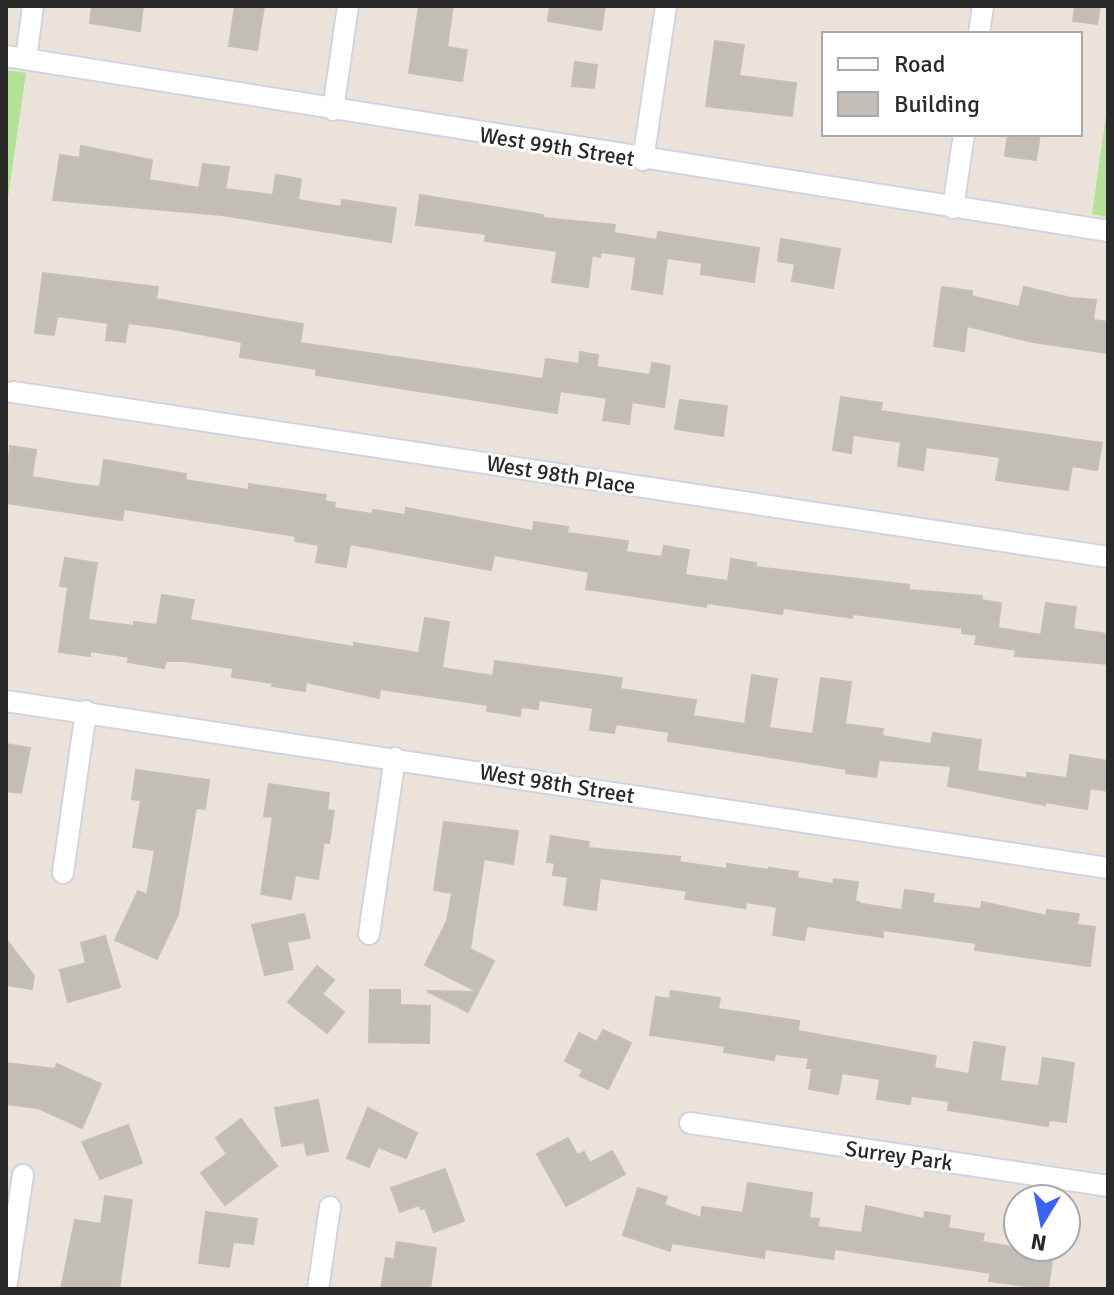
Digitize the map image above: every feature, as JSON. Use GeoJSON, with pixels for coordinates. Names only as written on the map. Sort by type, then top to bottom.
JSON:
{"type":"FeatureCollection","features":[{"type":"Feature","properties":{"kind":"street"},"geometry":{"type":"LineString","coordinates":[[16,58],[33,6]]}},
{"type":"Feature","properties":{"kind":"street"},"geometry":{"type":"LineString","coordinates":[[333,110],[348,6]]}},
{"type":"Feature","properties":{"kind":"street"},"geometry":{"type":"LineString","coordinates":[[643,160],[666,6]]}},
{"type":"Feature","properties":{"kind":"street"},"geometry":{"type":"LineString","coordinates":[[979,32],[983,6]]}},
{"type":"Feature","properties":{"kind":"street","name":"West 99th Street"},"geometry":{"type":"LineString","coordinates":[[16,58],[643,160],[1108,231]]}},
{"type":"Feature","properties":{"kind":"street"},"geometry":{"type":"LineString","coordinates":[[953,208],[964,136]]}},
{"type":"Feature","properties":{"kind":"street","name":"West 98th Place"},"geometry":{"type":"LineString","coordinates":[[13,392],[1108,557]]}},
{"type":"Feature","properties":{"kind":"street","name":"West 98th Street"},"geometry":{"type":"LineString","coordinates":[[6,701],[1108,868]]}},
{"type":"Feature","properties":{"kind":"street"},"geometry":{"type":"LineString","coordinates":[[63,873],[86,711]]}},
{"type":"Feature","properties":{"kind":"street"},"geometry":{"type":"LineString","coordinates":[[369,934],[395,758]]}},
{"type":"Feature","properties":{"kind":"street","name":"Surrey Park"},"geometry":{"type":"LineString","coordinates":[[690,1123],[1108,1186]]}},
{"type":"Feature","properties":{"kind":"street"},"geometry":{"type":"LineString","coordinates":[[6,1289],[23,1175]]}},
{"type":"Feature","properties":{"kind":"street"},"geometry":{"type":"LineString","coordinates":[[318,1289],[330,1207]]}},
{"type":"Feature","properties":{"kind":"green space"},"geometry":{"type":"Polygon","coordinates":[[[6,70],[26,73],[6,211],[6,70]]]}},
{"type":"Feature","properties":{"kind":"green space"},"geometry":{"type":"Polygon","coordinates":[[[1108,101],[1108,217],[1092,214],[1108,101]]]}},
{"type":"Feature","properties":{"kind":"building"},"geometry":{"type":"Polygon","coordinates":[[[92,6],[143,6],[140,31],[90,23],[92,6]]]}},
{"type":"Feature","properties":{"kind":"building"},"geometry":{"type":"Polygon","coordinates":[[[235,6],[264,6],[257,50],[229,46],[235,6]]]}},
{"type":"Feature","properties":{"kind":"building"},"geometry":{"type":"Polygon","coordinates":[[[419,6],[453,6],[447,47],[467,50],[462,81],[409,73],[419,6]]]}},
{"type":"Feature","properties":{"kind":"building"},"geometry":{"type":"Polygon","coordinates":[[[550,6],[605,6],[601,30],[548,21],[550,6]]]}},
{"type":"Feature","properties":{"kind":"building"},"geometry":{"type":"Polygon","coordinates":[[[1075,6],[1100,6],[1097,24],[1073,21],[1075,6]]]}},
{"type":"Feature","properties":{"kind":"building"},"geometry":{"type":"Polygon","coordinates":[[[715,41],[744,45],[739,76],[796,83],[792,116],[706,106],[715,41]]]}},
{"type":"Feature","properties":{"kind":"building"},"geometry":{"type":"Polygon","coordinates":[[[575,62],[597,65],[594,88],[572,86],[575,62]]]}},
{"type":"Feature","properties":{"kind":"building"},"geometry":{"type":"Polygon","coordinates":[[[1008,136],[1040,136],[1036,160],[1005,156],[1008,136]]]}},
{"type":"Feature","properties":{"kind":"building"},"geometry":{"type":"Polygon","coordinates":[[[81,146],[152,160],[149,180],[199,188],[203,164],[229,167],[225,189],[273,195],[276,175],[301,179],[298,200],[341,207],[342,200],[396,208],[391,242],[222,215],[53,200],[60,155],[80,158],[81,146]]]}},
{"type":"Feature","properties":{"kind":"building"},"geometry":{"type":"Polygon","coordinates":[[[420,195],[543,215],[543,218],[615,225],[614,233],[657,240],[658,232],[759,248],[754,282],[701,274],[702,263],[667,258],[662,294],[632,289],[636,257],[601,252],[600,257],[592,255],[588,287],[552,282],[557,251],[485,241],[486,234],[416,225],[420,195]]]}},
{"type":"Feature","properties":{"kind":"building"},"geometry":{"type":"Polygon","coordinates":[[[781,239],[840,249],[833,288],[792,281],[795,264],[778,261],[781,239]]]}},
{"type":"Feature","properties":{"kind":"building"},"geometry":{"type":"Polygon","coordinates":[[[43,273],[158,287],[156,299],[303,324],[300,343],[543,379],[546,359],[579,364],[580,352],[598,355],[597,367],[650,375],[652,363],[670,366],[664,407],[632,402],[629,424],[603,420],[607,398],[560,391],[557,413],[316,375],[317,369],[240,357],[242,342],[173,329],[128,323],[125,342],[106,340],[108,323],[57,316],[54,335],[35,333],[43,273]]]}},
{"type":"Feature","properties":{"kind":"building"},"geometry":{"type":"Polygon","coordinates":[[[942,287],[972,291],[971,296],[1019,307],[1024,287],[1071,298],[1096,300],[1093,320],[1108,322],[1108,353],[1033,342],[967,326],[964,351],[934,346],[942,287]]]}},
{"type":"Feature","properties":{"kind":"building"},"geometry":{"type":"Polygon","coordinates":[[[841,397],[882,403],[880,411],[1102,443],[1097,470],[1072,466],[1068,490],[996,480],[1000,457],[926,447],[923,470],[898,466],[901,442],[853,435],[851,453],[833,450],[841,397]]]}},
{"type":"Feature","properties":{"kind":"building"},"geometry":{"type":"Polygon","coordinates":[[[680,400],[727,406],[723,436],[675,429],[680,400]]]}},
{"type":"Feature","properties":{"kind":"building"},"geometry":{"type":"Polygon","coordinates":[[[10,446],[36,450],[32,477],[75,484],[100,487],[104,460],[186,474],[185,480],[204,483],[249,490],[249,484],[326,495],[325,501],[335,503],[334,508],[372,514],[373,510],[405,515],[406,508],[533,531],[534,522],[568,527],[567,533],[628,541],[626,552],[662,557],[664,546],[689,550],[685,575],[728,581],[731,559],[756,563],[755,567],[909,585],[909,590],[982,596],[981,600],[1001,603],[998,628],[1041,635],[1046,603],[1076,607],[1073,629],[1108,634],[1108,664],[1015,656],[1016,650],[975,644],[977,635],[962,633],[962,628],[783,608],[782,614],[707,603],[706,607],[586,589],[589,572],[494,555],[491,570],[350,544],[346,567],[316,562],[319,545],[295,541],[296,536],[124,509],[122,520],[6,503],[10,446]]]}},
{"type":"Feature","properties":{"kind":"building"},"geometry":{"type":"Polygon","coordinates":[[[65,558],[97,563],[88,620],[134,626],[134,622],[157,625],[162,595],[194,600],[190,620],[354,647],[354,643],[419,653],[425,618],[449,622],[442,668],[493,676],[495,661],[622,678],[620,689],[696,700],[693,716],[745,724],[752,675],[777,679],[769,728],[813,734],[821,678],[851,682],[845,724],[883,729],[882,736],[931,744],[933,733],[981,740],[977,771],[1027,778],[1027,773],[1067,778],[1070,755],[1108,761],[1108,791],[1090,788],[1087,809],[1045,802],[1045,805],[948,786],[951,766],[879,760],[876,777],[846,773],[846,769],[668,741],[669,732],[616,724],[614,733],[590,730],[593,708],[539,700],[538,709],[521,707],[520,716],[487,711],[488,705],[380,689],[379,698],[306,682],[305,691],[272,686],[273,683],[232,677],[233,668],[184,661],[166,661],[164,668],[128,662],[129,657],[90,651],[90,656],[59,652],[68,587],[60,586],[65,558]]]}},
{"type":"Feature","properties":{"kind":"building"},"geometry":{"type":"Polygon","coordinates":[[[6,744],[30,748],[21,793],[6,791],[6,744]]]}},
{"type":"Feature","properties":{"kind":"building"},"geometry":{"type":"Polygon","coordinates":[[[136,770],[209,780],[205,809],[196,808],[178,915],[157,959],[115,940],[138,891],[147,895],[155,850],[133,847],[141,800],[132,799],[136,770]]]}},
{"type":"Feature","properties":{"kind":"building"},"geometry":{"type":"Polygon","coordinates":[[[269,784],[329,793],[327,810],[334,811],[329,843],[324,842],[318,879],[295,875],[291,899],[261,894],[273,817],[264,816],[269,784]]]}},
{"type":"Feature","properties":{"kind":"building"},"geometry":{"type":"Polygon","coordinates":[[[444,822],[518,831],[513,864],[484,859],[470,949],[494,961],[478,992],[425,965],[447,921],[452,893],[434,890],[444,822]]]}},
{"type":"Feature","properties":{"kind":"building"},"geometry":{"type":"Polygon","coordinates":[[[551,836],[589,842],[588,848],[680,857],[679,862],[727,869],[727,864],[798,872],[797,878],[833,884],[834,879],[858,882],[855,900],[862,904],[902,910],[905,890],[934,894],[932,903],[981,909],[982,902],[1047,916],[1047,910],[1079,914],[1077,925],[1095,927],[1090,966],[975,950],[976,943],[883,930],[883,937],[807,926],[804,940],[773,935],[777,907],[746,902],[745,908],[685,899],[687,891],[600,878],[596,910],[564,905],[568,877],[553,875],[555,863],[547,862],[551,836]]]}},
{"type":"Feature","properties":{"kind":"building"},"geometry":{"type":"Polygon","coordinates":[[[304,914],[310,938],[287,942],[293,969],[265,975],[252,925],[304,914]]]}},
{"type":"Feature","properties":{"kind":"building"},"geometry":{"type":"Polygon","coordinates":[[[105,936],[120,987],[68,1002],[60,970],[86,963],[81,943],[105,936]]]}},
{"type":"Feature","properties":{"kind":"building"},"geometry":{"type":"Polygon","coordinates":[[[6,939],[34,976],[32,989],[6,985],[6,939]]]}},
{"type":"Feature","properties":{"kind":"building"},"geometry":{"type":"Polygon","coordinates":[[[317,966],[334,980],[322,994],[344,1012],[327,1033],[288,1002],[317,966]]]}},
{"type":"Feature","properties":{"kind":"building"},"geometry":{"type":"Polygon","coordinates":[[[370,990],[400,990],[400,1005],[430,1006],[429,1043],[369,1042],[370,990]]]}},
{"type":"Feature","properties":{"kind":"building"},"geometry":{"type":"Polygon","coordinates":[[[427,991],[478,992],[468,1012],[427,991]]]}},
{"type":"Feature","properties":{"kind":"building"},"geometry":{"type":"Polygon","coordinates":[[[671,991],[720,998],[718,1009],[799,1021],[798,1031],[936,1056],[934,1068],[969,1074],[974,1042],[1005,1047],[1000,1081],[1039,1086],[1043,1058],[1074,1063],[1066,1122],[1049,1120],[1048,1126],[948,1110],[949,1101],[911,1096],[910,1104],[877,1099],[880,1079],[842,1073],[838,1094],[809,1089],[812,1068],[807,1068],[809,1058],[775,1054],[774,1060],[724,1052],[725,1046],[650,1035],[656,997],[670,999],[671,991]]]}},
{"type":"Feature","properties":{"kind":"building"},"geometry":{"type":"Polygon","coordinates":[[[603,1030],[631,1043],[608,1089],[580,1076],[583,1070],[565,1061],[579,1033],[597,1042],[603,1030]]]}},
{"type":"Feature","properties":{"kind":"building"},"geometry":{"type":"Polygon","coordinates":[[[6,1063],[55,1069],[57,1064],[101,1084],[82,1128],[38,1108],[6,1104],[6,1063]]]}},
{"type":"Feature","properties":{"kind":"building"},"geometry":{"type":"Polygon","coordinates":[[[318,1100],[328,1151],[307,1155],[304,1142],[282,1146],[275,1108],[318,1100]]]}},
{"type":"Feature","properties":{"kind":"building"},"geometry":{"type":"Polygon","coordinates":[[[368,1108],[417,1133],[406,1158],[378,1147],[369,1167],[347,1158],[368,1108]]]}},
{"type":"Feature","properties":{"kind":"building"},"geometry":{"type":"Polygon","coordinates":[[[241,1119],[277,1166],[225,1205],[201,1173],[227,1154],[216,1138],[241,1119]]]}},
{"type":"Feature","properties":{"kind":"building"},"geometry":{"type":"Polygon","coordinates":[[[128,1125],[142,1163],[100,1179],[82,1142],[128,1125]]]}},
{"type":"Feature","properties":{"kind":"building"},"geometry":{"type":"Polygon","coordinates":[[[568,1138],[577,1155],[584,1152],[590,1163],[612,1151],[625,1174],[566,1206],[537,1154],[568,1138]]]}},
{"type":"Feature","properties":{"kind":"building"},"geometry":{"type":"Polygon","coordinates":[[[445,1169],[464,1221],[434,1232],[425,1208],[421,1209],[419,1205],[400,1212],[391,1188],[445,1169]]]}},
{"type":"Feature","properties":{"kind":"building"},"geometry":{"type":"Polygon","coordinates":[[[748,1183],[812,1193],[809,1218],[819,1219],[818,1227],[862,1233],[866,1206],[924,1219],[925,1212],[950,1216],[948,1228],[984,1234],[982,1242],[1002,1245],[1002,1263],[1052,1263],[1048,1289],[989,1281],[991,1273],[835,1249],[833,1259],[765,1249],[764,1258],[672,1243],[670,1251],[623,1235],[638,1188],[667,1197],[664,1205],[701,1218],[702,1207],[743,1213],[748,1183]]]}},
{"type":"Feature","properties":{"kind":"building"},"geometry":{"type":"Polygon","coordinates":[[[105,1196],[132,1200],[119,1289],[61,1289],[75,1220],[101,1224],[105,1196]]]}},
{"type":"Feature","properties":{"kind":"building"},"geometry":{"type":"Polygon","coordinates":[[[206,1212],[257,1219],[253,1244],[233,1242],[229,1267],[199,1263],[206,1212]]]}},
{"type":"Feature","properties":{"kind":"building"},"geometry":{"type":"Polygon","coordinates":[[[397,1242],[436,1248],[430,1289],[381,1289],[386,1258],[394,1260],[397,1242]]]}}]}
